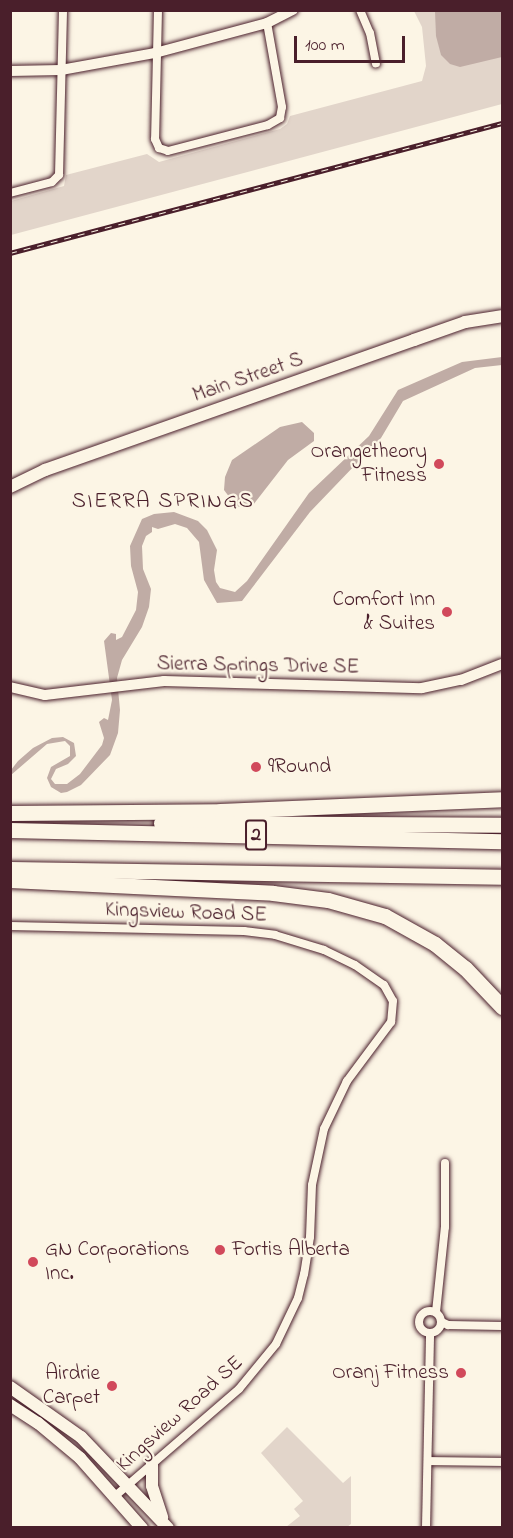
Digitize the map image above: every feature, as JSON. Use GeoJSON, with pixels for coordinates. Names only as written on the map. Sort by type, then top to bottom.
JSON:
{"type":"FeatureCollection","features":[{"type":"Feature","properties":{"kind":"highway"},"geometry":{"type":"LineString","coordinates":[[10,813],[231,811],[502,799]]}},
{"type":"Feature","properties":{"kind":"highway"},"geometry":{"type":"LineString","coordinates":[[10,823],[502,825]]}},
{"type":"Feature","properties":{"kind":"highway","name":"2"},"geometry":{"type":"LineString","coordinates":[[10,830],[502,841]]}},
{"type":"Feature","properties":{"kind":"highway","name":"2"},"geometry":{"type":"LineString","coordinates":[[10,869],[502,877]]}},
{"type":"Feature","properties":{"kind":"highway"},"geometry":{"type":"LineString","coordinates":[[10,880],[262,892],[328,900],[385,916],[435,944],[465,968],[502,1007]]}},
{"type":"Feature","properties":{"kind":"main road","name":"Main Street S"},"geometry":{"type":"LineString","coordinates":[[10,487],[45,470],[465,322],[502,316]]}},
{"type":"Feature","properties":{"kind":"main road"},"geometry":{"type":"LineString","coordinates":[[10,1387],[81,1437],[129,1484],[166,1526]]}},
{"type":"Feature","properties":{"kind":"main road"},"geometry":{"type":"LineString","coordinates":[[10,1404],[59,1440],[115,1496],[142,1527]]}},
{"type":"Feature","properties":{"kind":"main road"},"geometry":{"type":"LineString","coordinates":[[152,1464],[152,1485],[166,1526]]}},
{"type":"Feature","properties":{"kind":"street"},"geometry":{"type":"LineString","coordinates":[[10,193],[52,182],[58,175],[63,10]]}},
{"type":"Feature","properties":{"kind":"street"},"geometry":{"type":"LineString","coordinates":[[158,10],[155,53],[155,139],[159,148],[168,151],[268,125],[280,118],[282,113],[267,23]]}},
{"type":"Feature","properties":{"kind":"street"},"geometry":{"type":"LineString","coordinates":[[360,10],[370,33],[376,63]]}},
{"type":"Feature","properties":{"kind":"street"},"geometry":{"type":"LineString","coordinates":[[10,71],[61,70],[155,53],[267,23],[287,12]]}},
{"type":"Feature","properties":{"kind":"street","name":"Sierra Springs Drive SE"},"geometry":{"type":"LineString","coordinates":[[10,687],[45,695],[164,681],[422,688],[462,680],[502,664]]}},
{"type":"Feature","properties":{"kind":"street","name":"Kingsview Road SE"},"geometry":{"type":"LineString","coordinates":[[10,926],[244,930],[275,934],[324,950],[355,965],[384,986],[393,1001],[391,1022],[347,1081],[324,1129],[312,1185],[307,1264],[298,1298],[285,1327],[265,1360],[248,1381],[115,1496]]}},
{"type":"Feature","properties":{"kind":"street"},"geometry":{"type":"LineString","coordinates":[[445,1162],[445,1227],[436,1312],[442,1322],[448,1325],[502,1326]]}},
{"type":"Feature","properties":{"kind":"street"},"geometry":{"type":"LineString","coordinates":[[436,1312],[428,1311],[420,1318],[423,1330],[430,1333],[438,1330],[442,1322]]}},
{"type":"Feature","properties":{"kind":"street"},"geometry":{"type":"LineString","coordinates":[[426,1527],[430,1333]]}},
{"type":"Feature","properties":{"kind":"street"},"geometry":{"type":"LineString","coordinates":[[428,1461],[502,1462]]}},
{"type":"Feature","properties":{"kind":"shaded area"},"geometry":{"type":"Polygon","coordinates":[[[414,11],[502,11],[502,104],[11,235],[11,201],[64,186],[66,175],[147,154],[159,162],[280,129],[287,124],[290,116],[422,81],[426,66],[422,27],[414,11]]]}},
{"type":"Feature","properties":{"kind":"shaded area"},"geometry":{"type":"Polygon","coordinates":[[[435,11],[502,11],[502,57],[460,67],[450,64],[441,55],[436,36],[435,11]]]}},
{"type":"Feature","properties":{"kind":"shaded area"},"geometry":{"type":"Polygon","coordinates":[[[502,357],[502,365],[475,368],[403,401],[381,438],[310,512],[242,601],[217,603],[204,580],[199,542],[187,528],[175,524],[158,529],[152,527],[152,532],[146,536],[142,546],[143,569],[151,589],[149,607],[142,627],[122,660],[117,678],[120,710],[118,733],[110,755],[81,785],[67,792],[61,793],[51,787],[47,778],[51,767],[70,756],[70,746],[65,741],[47,744],[11,775],[11,770],[18,761],[33,748],[52,738],[63,737],[74,743],[76,756],[68,764],[56,769],[51,779],[55,784],[67,784],[80,774],[102,745],[104,738],[99,722],[104,718],[108,720],[112,700],[104,641],[111,633],[116,634],[116,640],[122,637],[136,610],[138,592],[131,566],[130,546],[142,519],[154,514],[174,512],[198,521],[207,530],[217,550],[214,570],[216,582],[220,588],[235,592],[247,581],[309,493],[369,436],[398,390],[462,362],[502,357]]]}},
{"type":"Feature","properties":{"kind":"shaded area"},"geometry":{"type":"Polygon","coordinates":[[[302,422],[314,433],[314,441],[288,460],[250,509],[236,506],[224,490],[225,477],[232,460],[280,427],[302,422]]]}},
{"type":"Feature","properties":{"kind":"shaded area"},"geometry":{"type":"Polygon","coordinates":[[[287,1427],[343,1483],[351,1476],[351,1524],[347,1527],[286,1527],[300,1516],[294,1509],[303,1501],[261,1453],[287,1427]]]}},
{"type":"Feature","properties":{"kind":"railway"},"geometry":{"type":"LineString","coordinates":[[10,253],[502,123]]}},
{"type":"Feature","properties":{"kind":"place","name":"Orangetheory Fitness"},"geometry":{"type":"Point","coordinates":[439,464]}},
{"type":"Feature","properties":{"kind":"place","name":"Comfort Inn & Suites"},"geometry":{"type":"Point","coordinates":[447,612]}},
{"type":"Feature","properties":{"kind":"place","name":"9Round"},"geometry":{"type":"Point","coordinates":[256,767]}},
{"type":"Feature","properties":{"kind":"place","name":"Fortis Alberta"},"geometry":{"type":"Point","coordinates":[220,1250]}},
{"type":"Feature","properties":{"kind":"place","name":"GN Corporations Inc."},"geometry":{"type":"Point","coordinates":[33,1262]}},
{"type":"Feature","properties":{"kind":"place","name":"Oranj Fitness"},"geometry":{"type":"Point","coordinates":[461,1373]}},
{"type":"Feature","properties":{"kind":"place","name":"Airdrie Carpet"},"geometry":{"type":"Point","coordinates":[112,1386]}},
{"type":"Feature","properties":{"kind":"district","name":"SIERRA SPRINGS"},"geometry":{"type":"Point","coordinates":[163,503]}}]}
